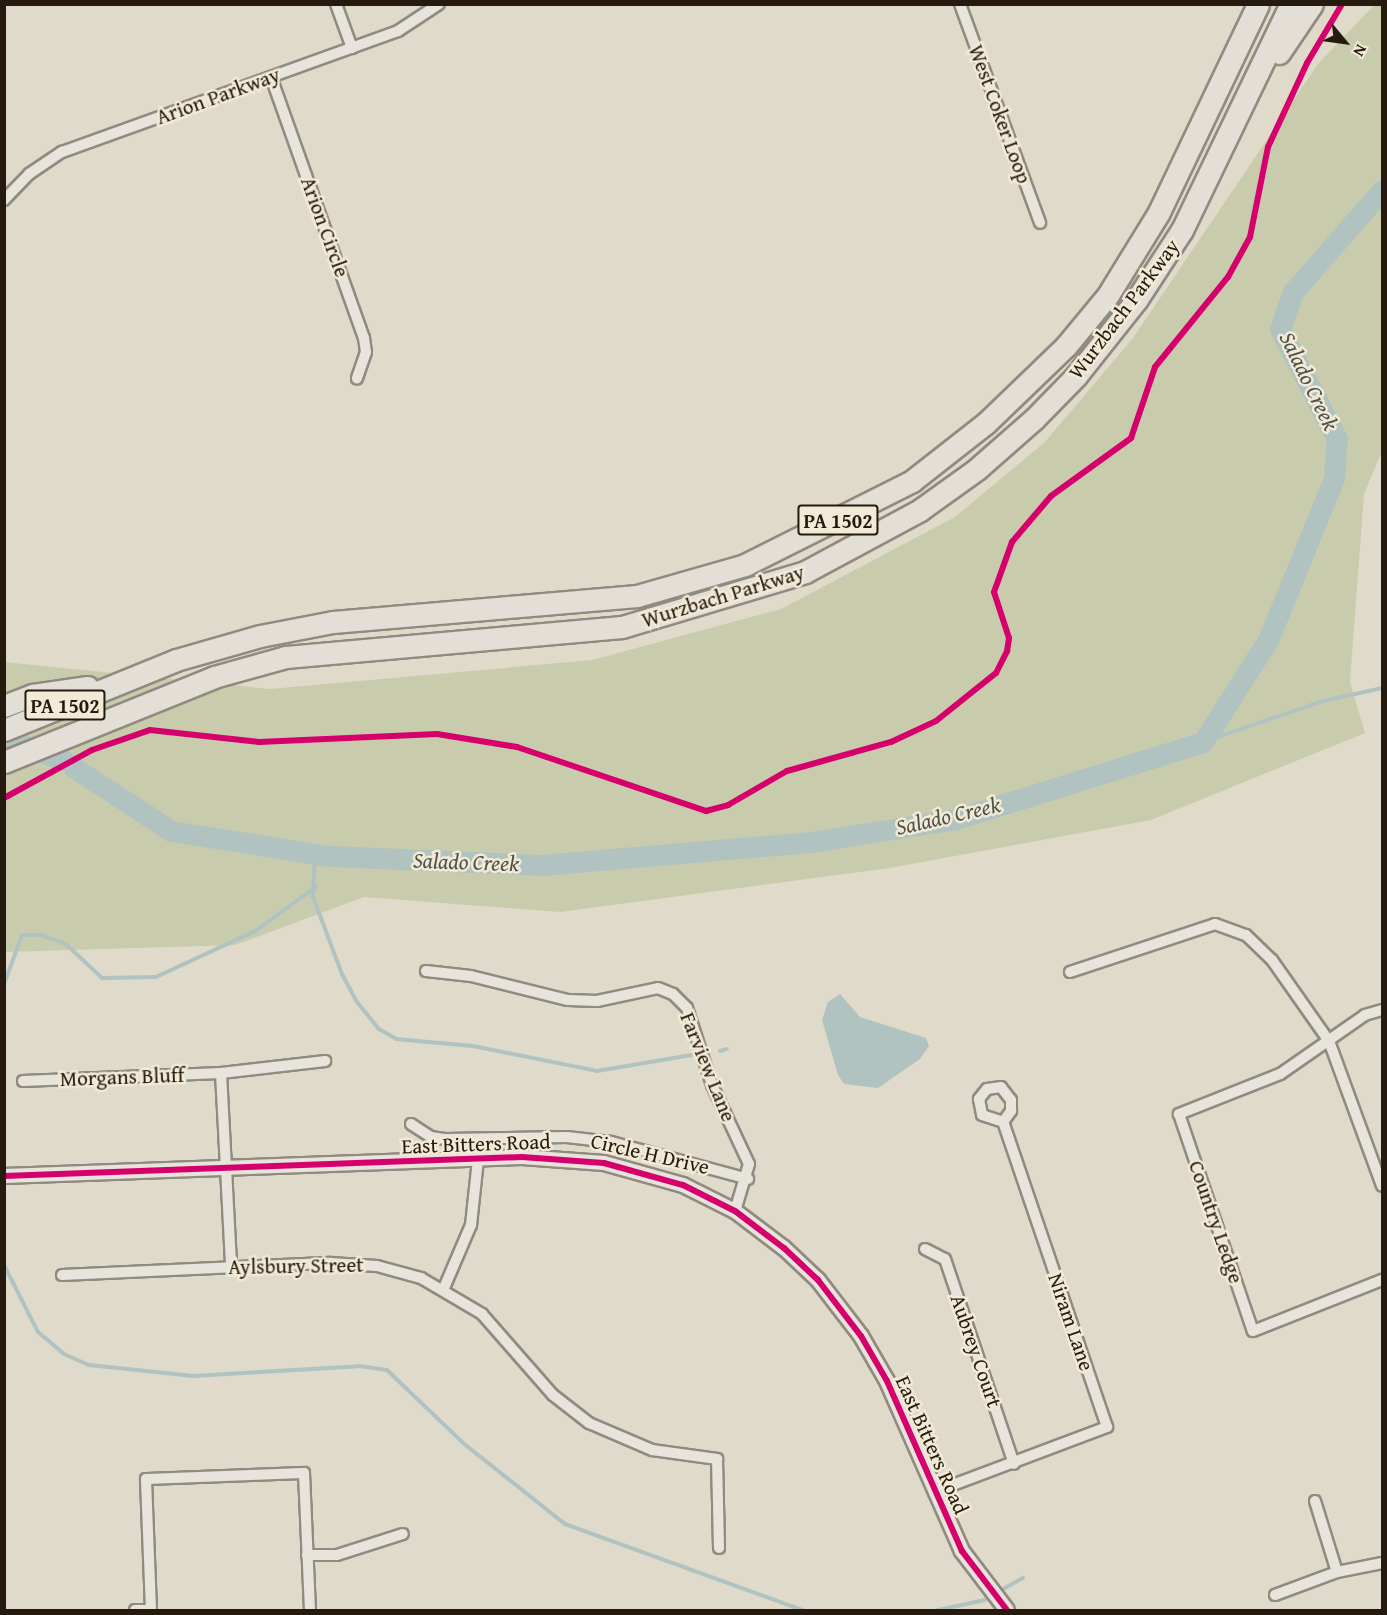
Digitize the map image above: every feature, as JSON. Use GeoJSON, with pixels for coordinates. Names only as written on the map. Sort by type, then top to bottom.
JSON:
{"type":"FeatureCollection","features":[{"type":"Feature","properties":{"kind":"highway","name":"Wurzbach Parkway"},"geometry":{"type":"LineString","coordinates":[[4,730],[176,660],[260,636],[333,622],[637,596],[745,565],[912,481],[993,416],[1066,346],[1108,295],[1159,212],[1258,4]]}},
{"type":"Feature","properties":{"kind":"highway","name":"Wurzbach Parkway"},"geometry":{"type":"LineString","coordinates":[[4,762],[214,677],[286,657],[622,627],[805,572],[920,510],[977,468],[1076,376],[1137,299],[1182,230],[1239,113],[1302,9]]}},
{"type":"Feature","properties":{"kind":"highway"},"geometry":{"type":"LineString","coordinates":[[4,706],[33,695],[126,680]]}},
{"type":"Feature","properties":{"kind":"highway"},"geometry":{"type":"LineString","coordinates":[[4,777],[113,719]]}},
{"type":"Feature","properties":{"kind":"street"},"geometry":{"type":"LineString","coordinates":[[336,4],[351,48]]}},
{"type":"Feature","properties":{"kind":"street","name":"Arion Parkway"},"geometry":{"type":"LineString","coordinates":[[4,200],[29,174],[62,152],[398,31],[439,4]]}},
{"type":"Feature","properties":{"kind":"street","name":"West Coker Loop"},"geometry":{"type":"LineString","coordinates":[[960,4],[1040,223]]}},
{"type":"Feature","properties":{"kind":"street","name":"Arion Circle"},"geometry":{"type":"LineString","coordinates":[[272,77],[364,338],[366,352],[357,378]]}},
{"type":"Feature","properties":{"kind":"street"},"geometry":{"type":"LineString","coordinates":[[1070,972],[1177,934],[1226,925],[1246,935],[1272,960],[1329,1041],[1383,1186]]}},
{"type":"Feature","properties":{"kind":"street","name":"Farview Lane"},"geometry":{"type":"LineString","coordinates":[[426,971],[471,976],[568,1000],[597,1001],[658,988],[673,994],[690,1016],[712,1085],[749,1164],[748,1179]]}},
{"type":"Feature","properties":{"kind":"street"},"geometry":{"type":"LineString","coordinates":[[1329,1041],[1365,1015],[1383,1010]]}},
{"type":"Feature","properties":{"kind":"street","name":"Country Ledge"},"geometry":{"type":"LineString","coordinates":[[1329,1041],[1280,1074],[1179,1114],[1253,1331],[1383,1280]]}},
{"type":"Feature","properties":{"kind":"street","name":"Morgans Bluff"},"geometry":{"type":"LineString","coordinates":[[22,1081],[221,1073],[325,1061]]}},
{"type":"Feature","properties":{"kind":"street"},"geometry":{"type":"LineString","coordinates":[[221,1073],[231,1266]]}},
{"type":"Feature","properties":{"kind":"street","name":"Niram Lane"},"geometry":{"type":"LineString","coordinates":[[1003,1122],[1107,1427],[1014,1464]]}},
{"type":"Feature","properties":{"kind":"street","name":"Circle H Drive"},"geometry":{"type":"LineString","coordinates":[[411,1124],[439,1138],[567,1137],[610,1142],[748,1179]]}},
{"type":"Feature","properties":{"kind":"street"},"geometry":{"type":"LineString","coordinates":[[444,1288],[471,1225],[478,1159]]}},
{"type":"Feature","properties":{"kind":"street","name":"East Bitters Road"},"geometry":{"type":"LineString","coordinates":[[4,1176],[478,1159],[604,1162],[683,1185],[735,1211],[803,1265],[861,1335],[887,1381],[934,1492],[962,1551],[1007,1611]]}},
{"type":"Feature","properties":{"kind":"street"},"geometry":{"type":"LineString","coordinates":[[735,1211],[748,1179]]}},
{"type":"Feature","properties":{"kind":"street","name":"Aubrey Court"},"geometry":{"type":"LineString","coordinates":[[925,1249],[945,1259],[1014,1464]]}},
{"type":"Feature","properties":{"kind":"street","name":"Aylsbury Street"},"geometry":{"type":"LineString","coordinates":[[62,1275],[231,1266],[354,1263],[399,1270],[444,1288],[498,1329],[553,1395],[589,1424],[652,1450],[717,1459],[719,1548]]}},
{"type":"Feature","properties":{"kind":"street"},"geometry":{"type":"LineString","coordinates":[[934,1492],[1014,1464]]}},
{"type":"Feature","properties":{"kind":"street"},"geometry":{"type":"LineString","coordinates":[[135,1611],[151,1610],[146,1479],[304,1473],[310,1611]]}},
{"type":"Feature","properties":{"kind":"street"},"geometry":{"type":"LineString","coordinates":[[1315,1501],[1337,1572]]}},
{"type":"Feature","properties":{"kind":"street"},"geometry":{"type":"LineString","coordinates":[[308,1555],[337,1555],[403,1534]]}},
{"type":"Feature","properties":{"kind":"street"},"geometry":{"type":"LineString","coordinates":[[1275,1595],[1337,1572],[1383,1563]]}},
{"type":"Feature","properties":{"kind":"green space"},"geometry":{"type":"Polygon","coordinates":[[[1374,5],[1382,5],[1382,451],[1364,494],[1350,682],[1365,733],[1151,820],[890,868],[560,912],[364,897],[235,945],[5,952],[4,662],[270,689],[592,660],[781,609],[955,517],[1044,443],[1133,338],[1318,64],[1374,5]]]}},
{"type":"Feature","properties":{"kind":"shaded area"},"geometry":{"type":"Polygon","coordinates":[[[840,994],[860,1017],[926,1038],[929,1046],[920,1059],[878,1088],[844,1084],[838,1075],[822,1020],[828,1002],[840,994]]]}},
{"type":"Feature","properties":{"kind":"waterway","name":"Salado Creek"},"geometry":{"type":"LineString","coordinates":[[73,767],[171,831],[329,856],[542,865],[811,842],[956,819],[1203,742],[1268,640],[1334,478],[1337,439],[1280,329],[1293,292],[1382,190]]}},
{"type":"Feature","properties":{"kind":"waterway"},"geometry":{"type":"LineString","coordinates":[[1203,742],[1323,701],[1382,688]]}},
{"type":"Feature","properties":{"kind":"waterway","name":"Salado Creek"},"geometry":{"type":"LineString","coordinates":[[4,738],[63,760]]}},
{"type":"Feature","properties":{"kind":"waterway"},"geometry":{"type":"LineString","coordinates":[[315,854],[313,897],[342,974],[357,1002],[379,1029],[396,1039],[473,1046],[597,1071],[692,1055]]}},
{"type":"Feature","properties":{"kind":"waterway"},"geometry":{"type":"LineString","coordinates":[[4,984],[22,935],[41,935],[66,944],[102,978],[156,977],[255,931],[316,887]]}},
{"type":"Feature","properties":{"kind":"waterway"},"geometry":{"type":"LineString","coordinates":[[720,1051],[727,1049]]}},
{"type":"Feature","properties":{"kind":"waterway"},"geometry":{"type":"LineString","coordinates":[[4,1265],[38,1332],[64,1354],[89,1365],[193,1376],[359,1366],[387,1370],[463,1443],[565,1524],[802,1610]]}},
{"type":"Feature","properties":{"kind":"waterway"},"geometry":{"type":"LineString","coordinates":[[1003,1589],[1023,1578]]}},
{"type":"Feature","properties":{"kind":"waterway"},"geometry":{"type":"LineString","coordinates":[[938,1610],[985,1600]]}},
{"type":"Feature","properties":{"kind":"cycle path"},"geometry":{"type":"LineString","coordinates":[[4,798],[92,750],[150,730],[259,742],[437,734],[517,747],[706,811],[728,805],[787,771],[891,742],[936,721],[996,673],[1007,651],[1009,638],[994,592],[1012,542],[1051,496],[1131,438],[1155,367],[1228,277],[1250,237],[1268,147],[1307,63],[1342,4]]}},
{"type":"Feature","properties":{"kind":"cycle path"},"geometry":{"type":"LineString","coordinates":[[4,1176],[522,1157],[604,1163],[683,1185],[735,1211],[784,1248],[818,1280],[861,1336],[887,1381],[962,1551],[1007,1610]]}}]}
